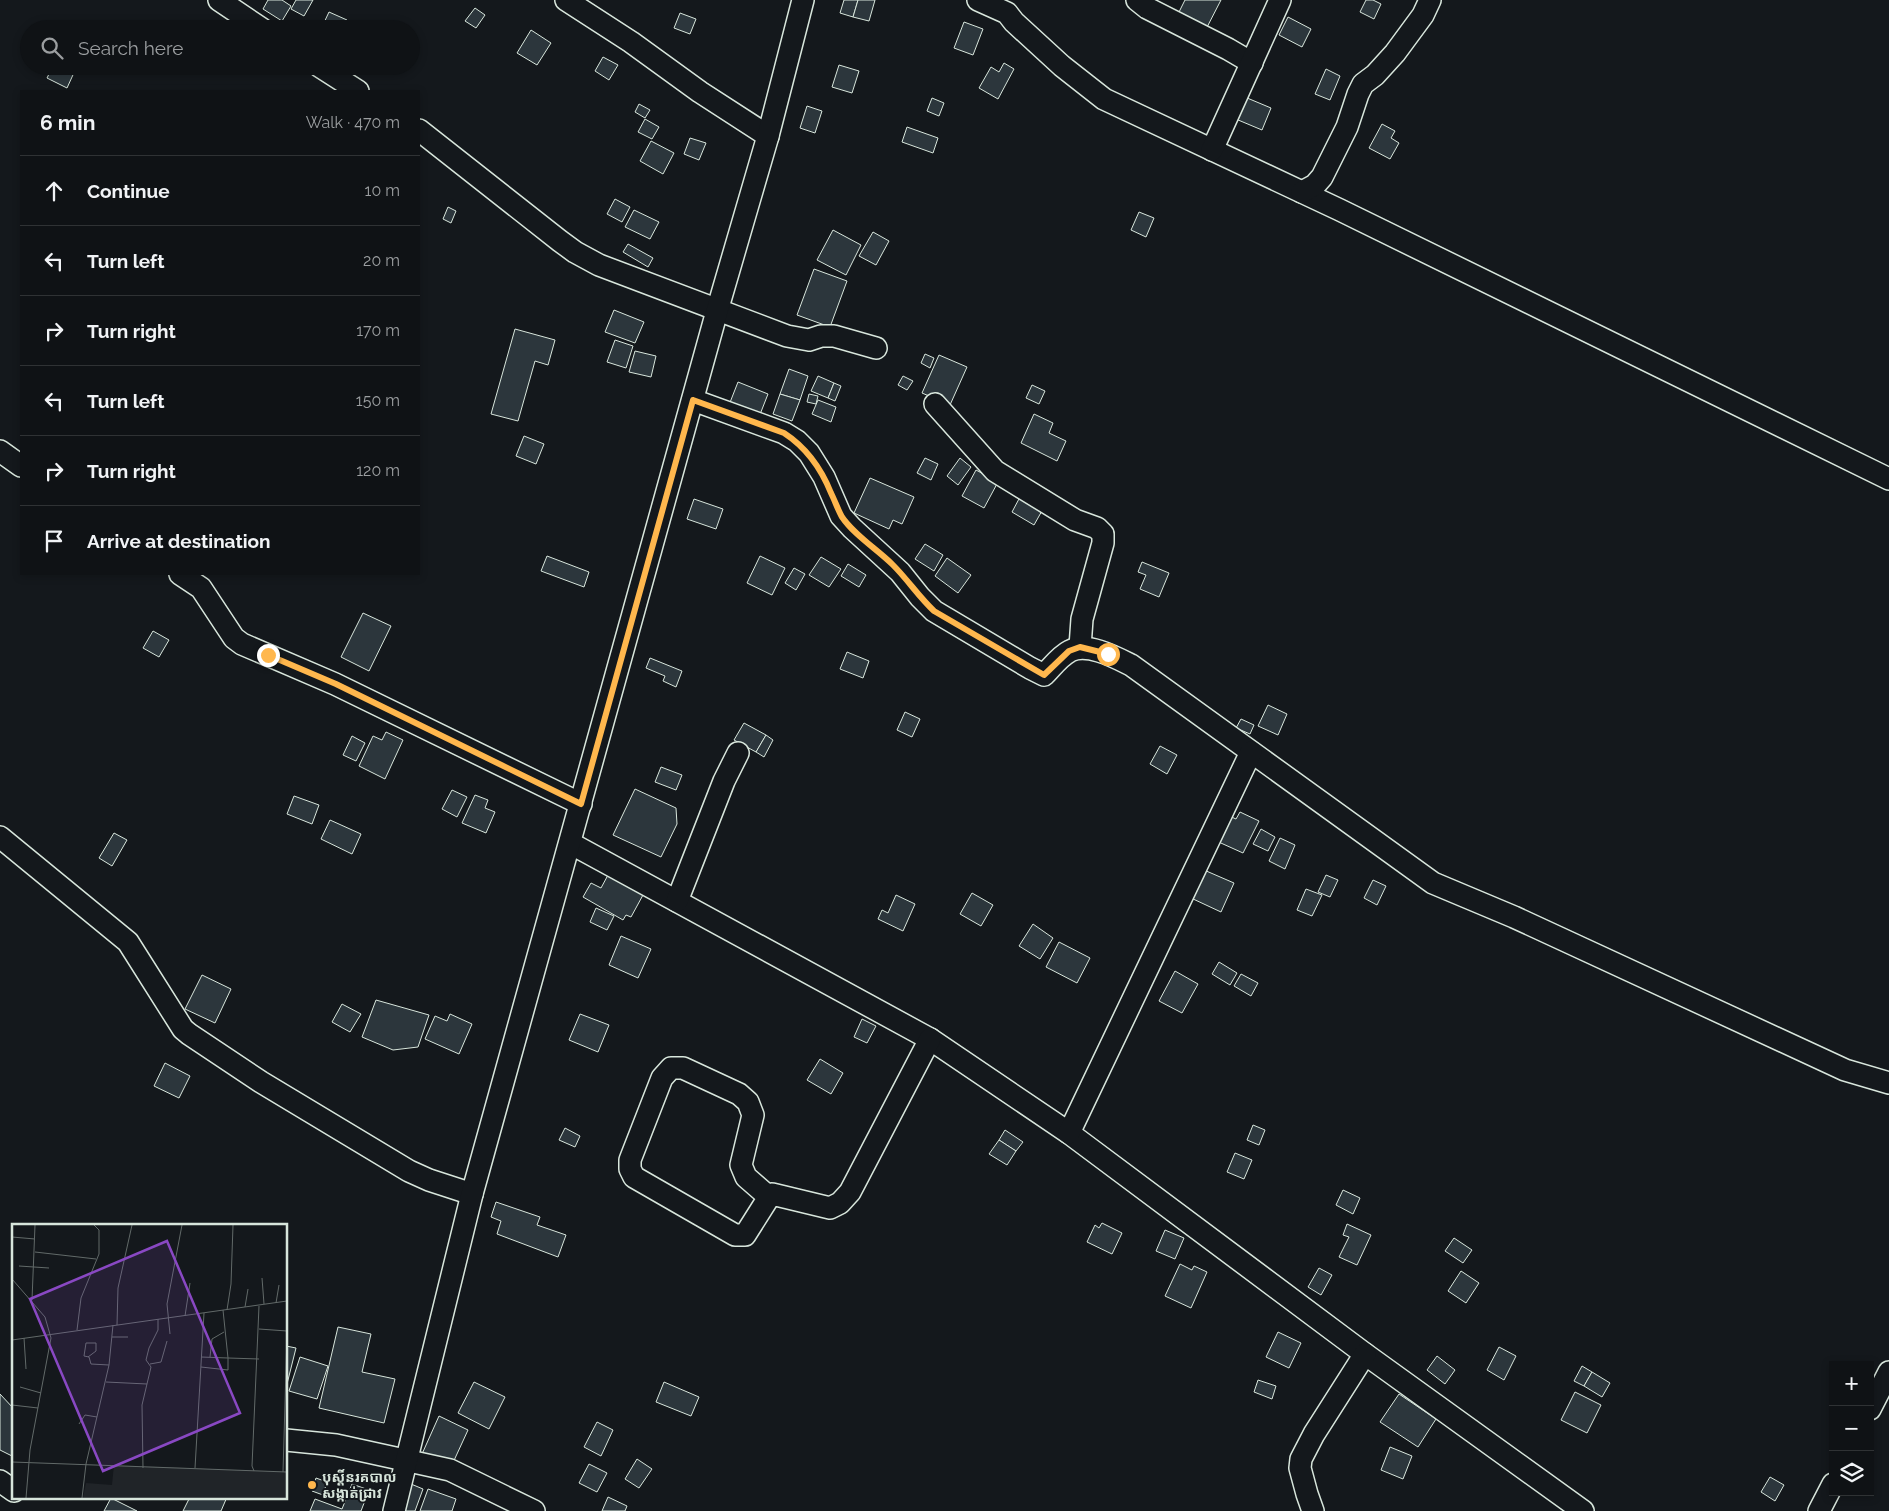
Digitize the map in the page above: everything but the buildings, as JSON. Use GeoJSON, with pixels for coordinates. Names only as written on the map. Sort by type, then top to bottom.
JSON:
{"type":"FeatureCollection","features":[{"type":"Feature","properties":{"kind":"street"},"geometry":{"type":"LineString","coordinates":[[219,0],[249,20]]}},
{"type":"Feature","properties":{"kind":"street"},"geometry":{"type":"LineString","coordinates":[[566,0],[768,136]]}},
{"type":"Feature","properties":{"kind":"street"},"geometry":{"type":"LineString","coordinates":[[394,1511],[472,1194],[717,311],[768,136],[804,0]]}},
{"type":"Feature","properties":{"kind":"street"},"geometry":{"type":"LineString","coordinates":[[978,0],[1008,14],[1014,22],[1062,66],[1104,99],[1302,192],[1889,479]]}},
{"type":"Feature","properties":{"kind":"street"},"geometry":{"type":"LineString","coordinates":[[1137,0],[1147,8],[1252,63]]}},
{"type":"Feature","properties":{"kind":"street"},"geometry":{"type":"LineString","coordinates":[[1212,150],[1280,0]]}},
{"type":"Feature","properties":{"kind":"street"},"geometry":{"type":"LineString","coordinates":[[1302,192],[1315,185],[1322,177],[1346,127],[1363,84],[1375,75],[1395,53],[1423,14],[1430,0]]}},
{"type":"Feature","properties":{"kind":"street"},"geometry":{"type":"LineString","coordinates":[[333,75],[356,90]]}},
{"type":"Feature","properties":{"kind":"street"},"geometry":{"type":"LineString","coordinates":[[420,131],[575,252],[599,265],[717,311],[798,339],[808,340],[821,336],[834,336],[876,348]]}},
{"type":"Feature","properties":{"kind":"street"},"geometry":{"type":"LineString","coordinates":[[693,400],[784,433],[797,441],[809,454],[824,477],[841,516],[900,572],[920,598],[934,611],[1044,675],[1069,651],[1080,647],[1108,654],[1131,665],[1433,883],[1514,916],[1845,1070],[1889,1083]]}},
{"type":"Feature","properties":{"kind":"street"},"geometry":{"type":"LineString","coordinates":[[935,404],[995,471],[1075,520],[1097,528],[1103,534],[1103,543],[1082,619],[1080,647]]}},
{"type":"Feature","properties":{"kind":"street"},"geometry":{"type":"LineString","coordinates":[[0,451],[20,465]]}},
{"type":"Feature","properties":{"kind":"street"},"geometry":{"type":"LineString","coordinates":[[182,575],[201,588],[234,638],[242,644],[336,684],[581,804]]}},
{"type":"Feature","properties":{"kind":"street"},"geometry":{"type":"LineString","coordinates":[[1069,1133],[1251,752]]}},
{"type":"Feature","properties":{"kind":"street"},"geometry":{"type":"LineString","coordinates":[[677,901],[724,781],[738,753]]}},
{"type":"Feature","properties":{"kind":"street"},"geometry":{"type":"LineString","coordinates":[[0,837],[128,942],[188,1034],[261,1082],[410,1170],[429,1180],[472,1194]]}},
{"type":"Feature","properties":{"kind":"street"},"geometry":{"type":"LineString","coordinates":[[570,843],[930,1039],[1069,1133],[1365,1354],[1583,1511]]}},
{"type":"Feature","properties":{"kind":"street"},"geometry":{"type":"LineString","coordinates":[[769,1197],[746,1177],[742,1164],[753,1114],[748,1102],[740,1094],[683,1068],[671,1068],[662,1078],[630,1160],[630,1168],[634,1177],[740,1236],[745,1235],[769,1197],[776,1194],[830,1208],[840,1203],[850,1192],[930,1039]]}},
{"type":"Feature","properties":{"kind":"street"},"geometry":{"type":"LineString","coordinates":[[1314,1511],[1306,1494],[1300,1468],[1301,1459],[1314,1434],[1365,1354]]}},
{"type":"Feature","properties":{"kind":"street"},"geometry":{"type":"LineString","coordinates":[[1872,1406],[1889,1372]]}},
{"type":"Feature","properties":{"kind":"street"},"geometry":{"type":"LineString","coordinates":[[288,1440],[336,1445],[450,1470],[534,1511]]}},
{"type":"Feature","properties":{"kind":"street"},"geometry":{"type":"LineString","coordinates":[[0,1481],[12,1490]]}},
{"type":"Feature","properties":{"kind":"street"},"geometry":{"type":"LineString","coordinates":[[1819,1511],[1829,1492]]}},
{"type":"Feature","properties":{"kind":"street"},"geometry":{"type":"LineString","coordinates":[[0,1502],[12,1498]]}},
{"type":"Feature","properties":{"kind":"place","name":"បុស្តិ៍នរគបាល សង្កាត់ជ្រាវ"},"geometry":{"type":"Point","coordinates":[312,1485]}},
{"type":"Feature","properties":{"kind":"route"},"geometry":{"type":"LineString","coordinates":[[268,655],[336,684],[581,804],[693,400],[784,433],[797,441],[809,454],[824,477],[841,516],[900,572],[920,598],[934,611],[1044,675],[1069,651],[1080,647],[1108,654]]}}]}
